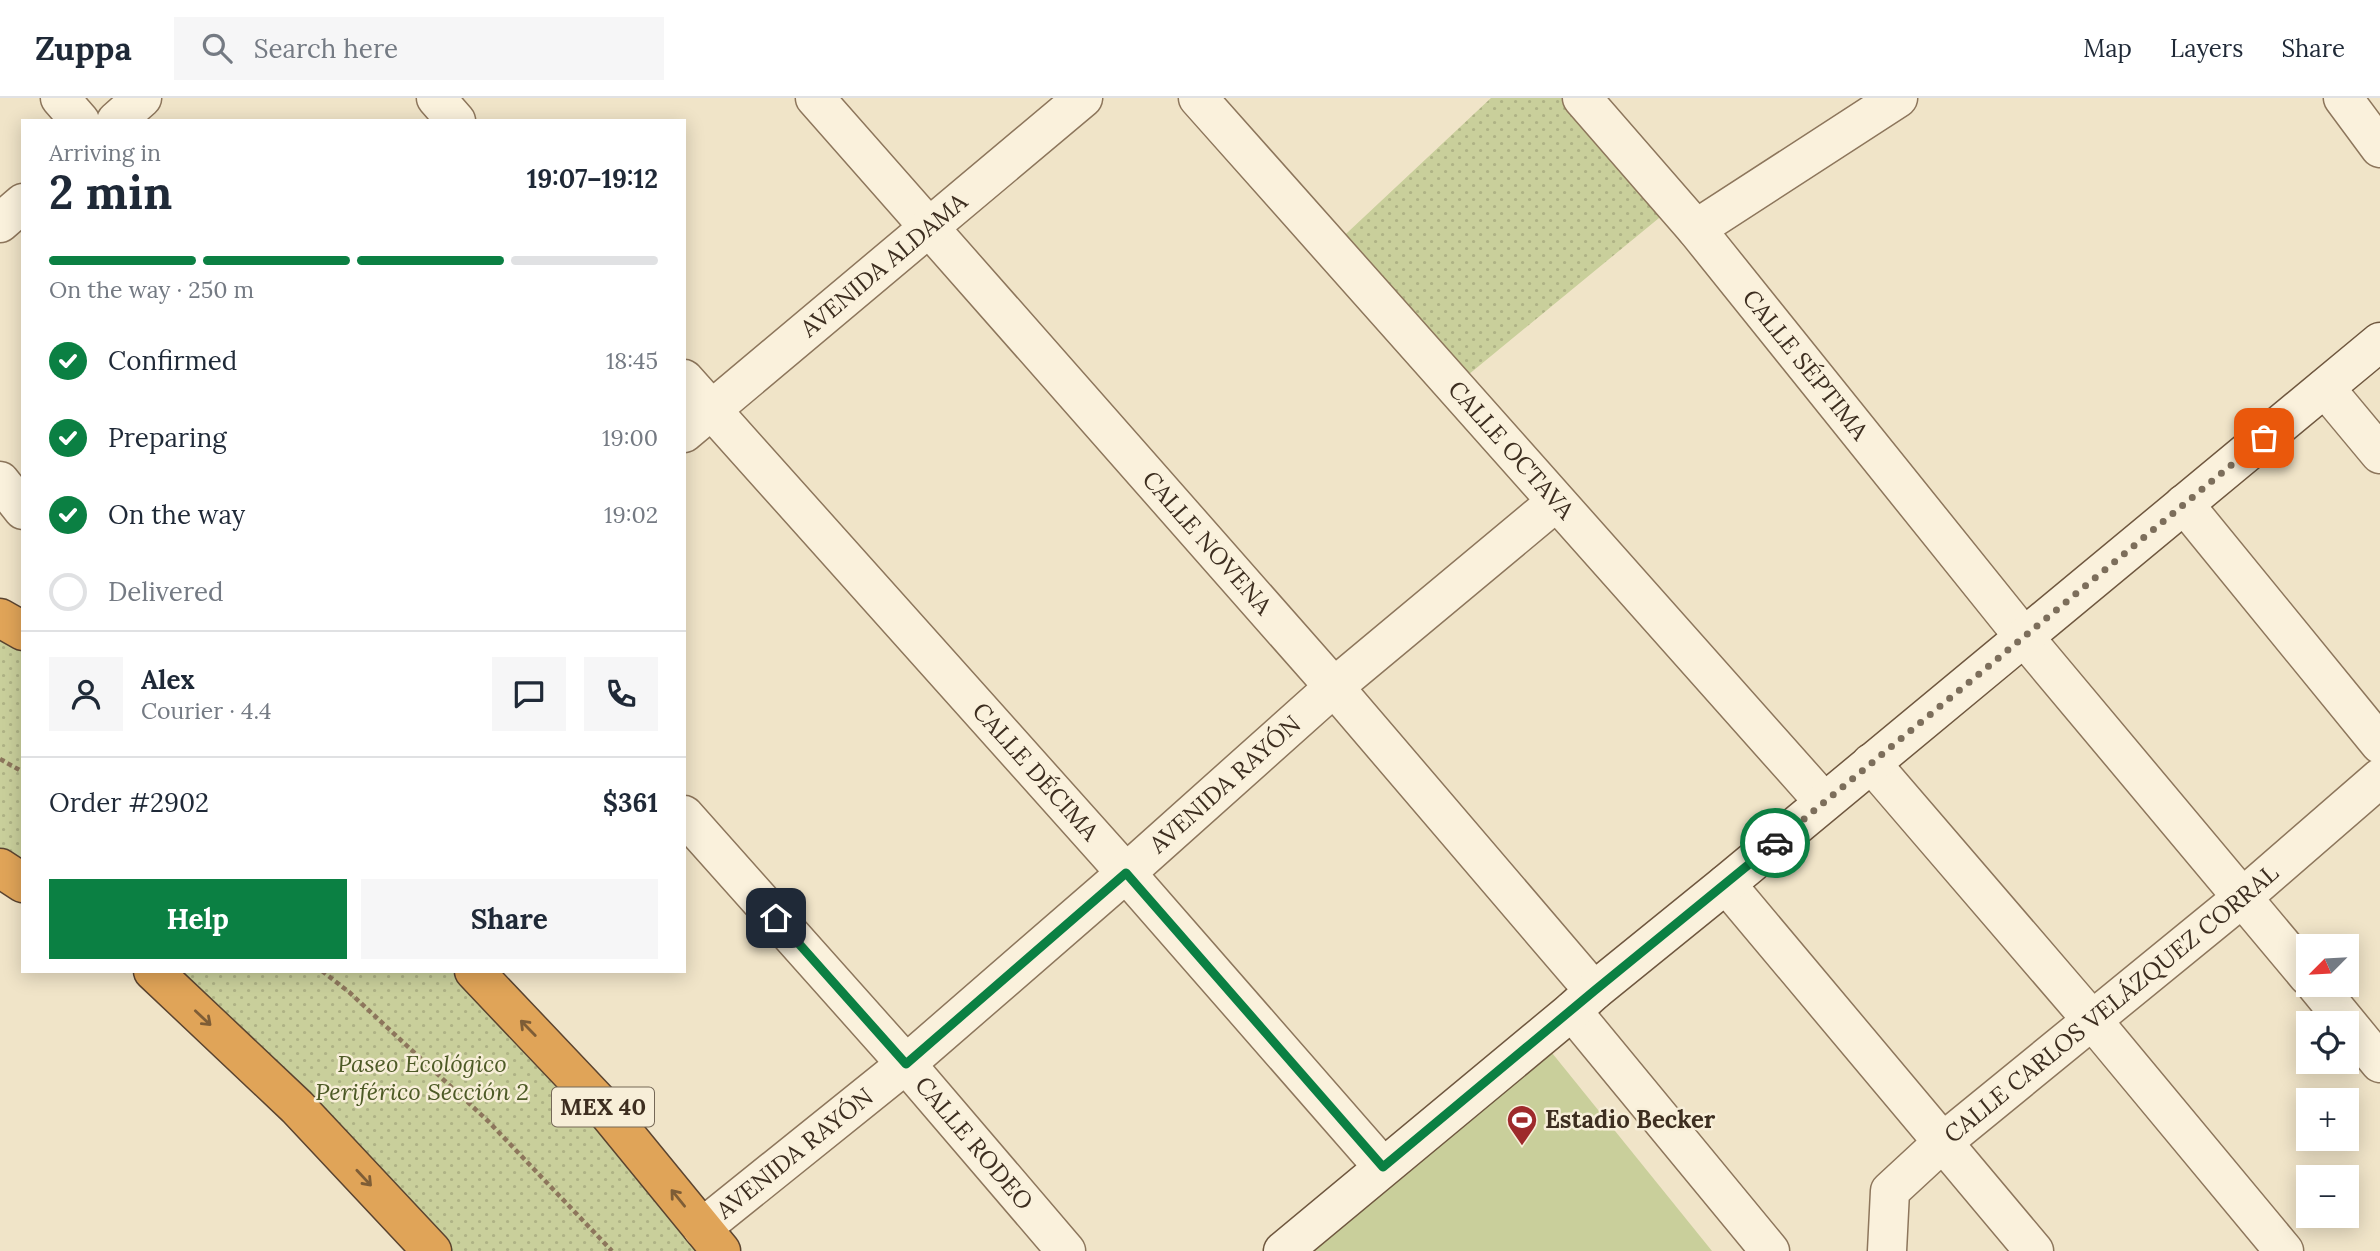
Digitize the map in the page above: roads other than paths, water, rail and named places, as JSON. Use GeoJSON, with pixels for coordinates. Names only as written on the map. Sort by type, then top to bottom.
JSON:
{"type":"FeatureCollection","features":[{"type":"Feature","properties":{"kind":"highway"},"geometry":{"type":"LineString","coordinates":[[0,618],[21,630]]}},
{"type":"Feature","properties":{"kind":"highway"},"geometry":{"type":"LineString","coordinates":[[0,868],[21,882]]}},
{"type":"Feature","properties":{"kind":"highway"},"geometry":{"type":"LineString","coordinates":[[155,973],[298,1107],[432,1251]]}},
{"type":"Feature","properties":{"kind":"highway","name":"MEX 40"},"geometry":{"type":"LineString","coordinates":[[476,973],[604,1108],[712,1239]]}},
{"type":"Feature","properties":{"kind":"street"},"geometry":{"type":"LineString","coordinates":[[60,98],[78,119]]}},
{"type":"Feature","properties":{"kind":"street"},"geometry":{"type":"LineString","coordinates":[[118,119],[142,98]]}},
{"type":"Feature","properties":{"kind":"street"},"geometry":{"type":"LineString","coordinates":[[436,98],[454,119]]}},
{"type":"Feature","properties":{"kind":"street","name":"CALLE NOVENA"},"geometry":{"type":"LineString","coordinates":[[815,98],[1334,687],[1583,1001],[1770,1251]]}},
{"type":"Feature","properties":{"kind":"street","name":"AVENIDA ALDAMA"},"geometry":{"type":"LineString","coordinates":[[698,421],[1083,98]]}},
{"type":"Feature","properties":{"kind":"street","name":"CALLE OCTAVA"},"geometry":{"type":"LineString","coordinates":[[1198,98],[1824,802]]}},
{"type":"Feature","properties":{"kind":"street","name":"CALLE SÉPTIMA"},"geometry":{"type":"LineString","coordinates":[[1582,98],[1696,229],[2024,637],[2296,961]]}},
{"type":"Feature","properties":{"kind":"street"},"geometry":{"type":"LineString","coordinates":[[1696,229],[1898,98]]}},
{"type":"Feature","properties":{"kind":"street"},"geometry":{"type":"LineString","coordinates":[[2343,98],[2380,148]]}},
{"type":"Feature","properties":{"kind":"street"},"geometry":{"type":"LineString","coordinates":[[0,223],[21,205]]}},
{"type":"Feature","properties":{"kind":"street"},"geometry":{"type":"LineString","coordinates":[[1283,1251],[2380,342]]}},
{"type":"Feature","properties":{"kind":"street","name":"CALLE DÉCIMA"},"geometry":{"type":"LineString","coordinates":[[686,385],[698,421],[1126,873],[1383,1167]]}},
{"type":"Feature","properties":{"kind":"street"},"geometry":{"type":"LineString","coordinates":[[2325,388],[2380,454]]}},
{"type":"Feature","properties":{"kind":"street"},"geometry":{"type":"LineString","coordinates":[[0,481],[21,507]]}},
{"type":"Feature","properties":{"kind":"street","name":"AVENIDA RAYÓN"},"geometry":{"type":"LineString","coordinates":[[712,1239],[906,1064],[1334,687],[1556,502]]}},
{"type":"Feature","properties":{"kind":"street"},"geometry":{"type":"LineString","coordinates":[[2184,504],[2380,744]]}},
{"type":"Feature","properties":{"kind":"street"},"geometry":{"type":"LineString","coordinates":[[0,520],[21,529]]}},
{"type":"Feature","properties":{"kind":"street"},"geometry":{"type":"LineString","coordinates":[[1871,763],[2092,1020],[2284,1251]]}},
{"type":"Feature","properties":{"kind":"street","name":"CALLE CARLOS VELÁZQUEZ CORRAL"},"geometry":{"type":"LineString","coordinates":[[1887,1251],[1891,1191],[1943,1142],[2243,897],[2380,778]]}},
{"type":"Feature","properties":{"kind":"street","name":"CALLE RODEO"},"geometry":{"type":"LineString","coordinates":[[686,817],[906,1064],[1066,1251]]}},
{"type":"Feature","properties":{"kind":"street"},"geometry":{"type":"LineString","coordinates":[[1726,884],[2034,1251]]}},
{"type":"Feature","properties":{"kind":"street"},"geometry":{"type":"LineString","coordinates":[[2327,998],[2380,1063]]}},
{"type":"Feature","properties":{"kind":"place","name":"Estadio Becker"},"geometry":{"type":"Point","coordinates":[1522,1147]}},
{"type":"Feature","properties":{"kind":"park label","name":"Paseo Ecológico Periférico Sección 2"},"geometry":{"type":"Point","coordinates":[422,1078]}}]}
